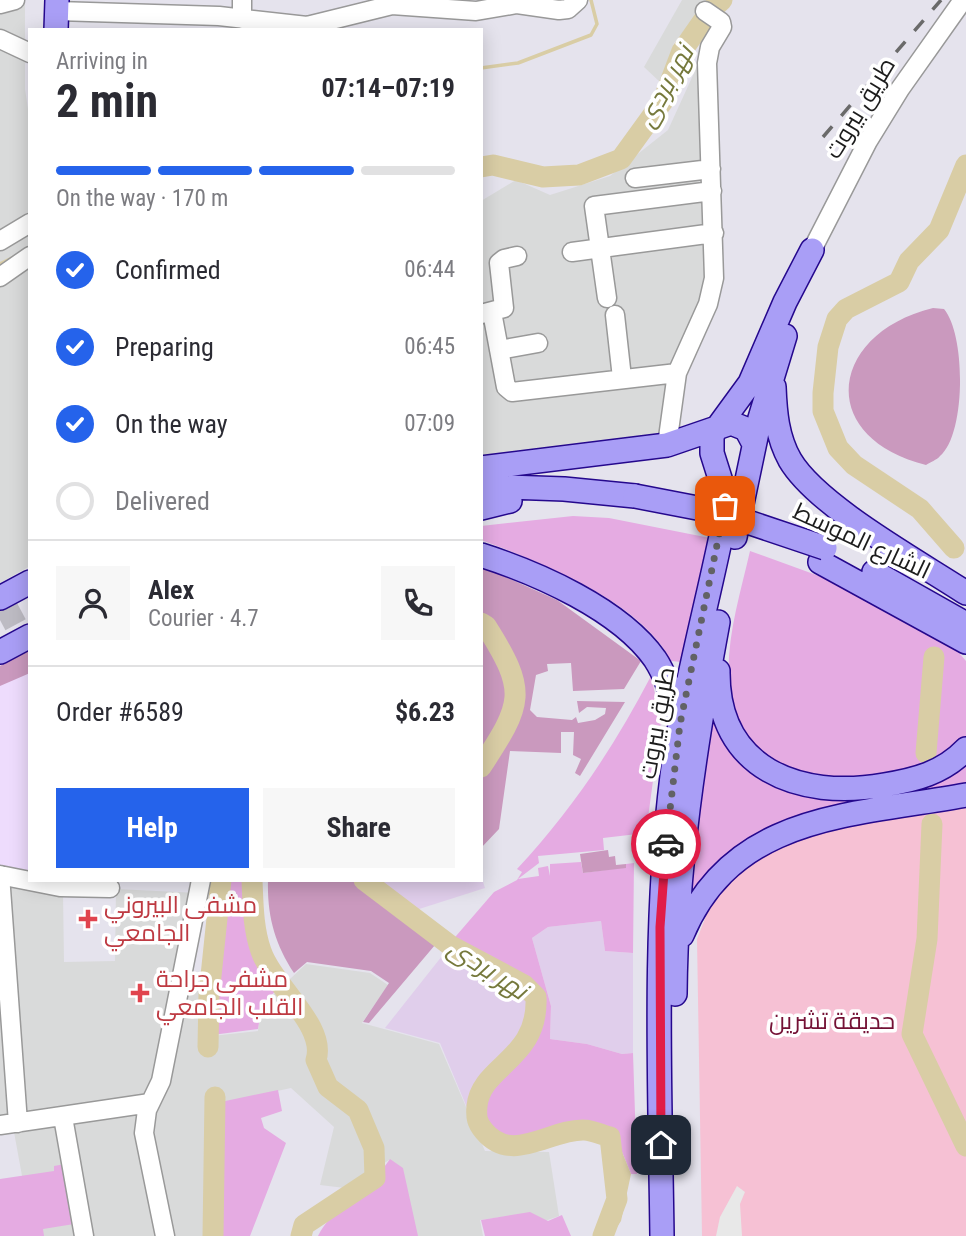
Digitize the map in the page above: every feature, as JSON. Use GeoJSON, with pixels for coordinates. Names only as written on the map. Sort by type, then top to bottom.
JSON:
{"type":"FeatureCollection","features":[{"type":"Feature","properties":{"kind":"main road"},"geometry":{"type":"LineString","coordinates":[[43,28],[54,10]]}},
{"type":"Feature","properties":{"kind":"main road","name":"طريق بيروت"},"geometry":{"type":"LineString","coordinates":[[678,1236],[676,951],[678,889],[693,763],[754,444],[773,373],[812,250]]}},
{"type":"Feature","properties":{"kind":"main road","name":"طريق بيروت"},"geometry":{"type":"LineString","coordinates":[[662,1236],[660,927],[667,825],[680,724],[723,522],[724,491],[710,443],[715,429],[750,383],[785,302],[812,250]]}},
{"type":"Feature","properties":{"kind":"main road"},"geometry":{"type":"LineString","coordinates":[[773,373],[775,414],[780,438],[803,477],[840,510],[966,593]]}},
{"type":"Feature","properties":{"kind":"main road"},"geometry":{"type":"LineString","coordinates":[[483,468],[667,445],[731,423],[746,429],[754,444]]}},
{"type":"Feature","properties":{"kind":"main road","name":"الشارع الموسط"},"geometry":{"type":"LineString","coordinates":[[483,486],[564,489],[634,504],[736,517],[822,555],[890,580],[961,632]]}},
{"type":"Feature","properties":{"kind":"main road","name":"الشارع الموسط"},"geometry":{"type":"LineString","coordinates":[[483,500],[634,504]]}},
{"type":"Feature","properties":{"kind":"main road"},"geometry":{"type":"LineString","coordinates":[[483,508],[510,501]]}},
{"type":"Feature","properties":{"kind":"main road"},"geometry":{"type":"LineString","coordinates":[[483,556],[546,580],[594,608],[638,639],[654,658],[666,680],[680,724]]}},
{"type":"Feature","properties":{"kind":"main road"},"geometry":{"type":"LineString","coordinates":[[0,598],[28,584]]}},
{"type":"Feature","properties":{"kind":"main road"},"geometry":{"type":"LineString","coordinates":[[718,624],[721,706],[741,747],[759,767],[775,776],[807,787],[839,790],[867,788],[934,772],[951,764],[966,750]]}},
{"type":"Feature","properties":{"kind":"main road"},"geometry":{"type":"LineString","coordinates":[[961,632],[966,657]]}},
{"type":"Feature","properties":{"kind":"main road"},"geometry":{"type":"LineString","coordinates":[[0,652],[28,637]]}},
{"type":"Feature","properties":{"kind":"main road"},"geometry":{"type":"LineString","coordinates":[[676,951],[694,908],[718,874],[751,847],[789,830],[830,820],[966,795]]}},
{"type":"Feature","properties":{"kind":"street"},"geometry":{"type":"LineString","coordinates":[[0,4],[15,0]]}},
{"type":"Feature","properties":{"kind":"street"},"geometry":{"type":"LineString","coordinates":[[242,0],[242,19]]}},
{"type":"Feature","properties":{"kind":"street"},"geometry":{"type":"LineString","coordinates":[[54,10],[242,19],[307,26],[392,5],[475,11],[517,5],[559,10],[568,9],[578,0]]}},
{"type":"Feature","properties":{"kind":"street","name":"طريق بيروت"},"geometry":{"type":"LineString","coordinates":[[812,250],[868,141],[900,89],[964,0]]}},
{"type":"Feature","properties":{"kind":"street"},"geometry":{"type":"LineString","coordinates":[[667,445],[677,373],[713,289],[714,233],[707,63],[710,47],[722,27],[705,10]]}},
{"type":"Feature","properties":{"kind":"street"},"geometry":{"type":"LineString","coordinates":[[0,39],[28,52]]}},
{"type":"Feature","properties":{"kind":"street"},"geometry":{"type":"LineString","coordinates":[[635,178],[711,169]]}},
{"type":"Feature","properties":{"kind":"street"},"geometry":{"type":"LineString","coordinates":[[607,298],[594,206],[712,191]]}},
{"type":"Feature","properties":{"kind":"street"},"geometry":{"type":"LineString","coordinates":[[0,241],[28,224]]}},
{"type":"Feature","properties":{"kind":"street"},"geometry":{"type":"LineString","coordinates":[[572,253],[714,233]]}},
{"type":"Feature","properties":{"kind":"street"},"geometry":{"type":"LineString","coordinates":[[517,256],[499,263],[505,305],[501,310],[487,313],[499,350],[506,387],[512,392],[677,373]]}},
{"type":"Feature","properties":{"kind":"street"},"geometry":{"type":"LineString","coordinates":[[0,276],[28,257]]}},
{"type":"Feature","properties":{"kind":"street"},"geometry":{"type":"LineString","coordinates":[[615,315],[622,378]]}},
{"type":"Feature","properties":{"kind":"street"},"geometry":{"type":"LineString","coordinates":[[499,350],[538,343]]}},
{"type":"Feature","properties":{"kind":"street"},"geometry":{"type":"LineString","coordinates":[[28,881],[0,875],[9,1124],[150,1103]]}},
{"type":"Feature","properties":{"kind":"street"},"geometry":{"type":"LineString","coordinates":[[35,882],[60,887],[110,888]]}},
{"type":"Feature","properties":{"kind":"street"},"geometry":{"type":"LineString","coordinates":[[165,1236],[144,1133],[150,1103],[161,1081],[201,882]]}},
{"type":"Feature","properties":{"kind":"street"},"geometry":{"type":"LineString","coordinates":[[63,1117],[84,1236]]}},
{"type":"Feature","properties":{"kind":"shaded area"},"geometry":{"type":"Polygon","coordinates":[[[0,0],[25,0],[25,89],[28,109],[28,567],[0,583],[0,0]]]}},
{"type":"Feature","properties":{"kind":"shaded area"},"geometry":{"type":"Polygon","coordinates":[[[682,0],[709,0],[674,43],[661,83],[644,67],[682,0]]]}},
{"type":"Feature","properties":{"kind":"shaded area"},"geometry":{"type":"Polygon","coordinates":[[[705,49],[711,290],[666,434],[483,456],[483,200],[516,180],[550,195],[610,176],[668,130],[705,49]]]}},
{"type":"Feature","properties":{"kind":"shaded area"},"geometry":{"type":"Polygon","coordinates":[[[933,308],[944,309],[951,322],[956,340],[960,384],[955,427],[949,444],[939,457],[926,465],[890,451],[865,432],[852,410],[849,385],[856,361],[873,339],[899,321],[933,308]]]}},
{"type":"Feature","properties":{"kind":"shaded area"},"geometry":{"type":"Polygon","coordinates":[[[573,516],[609,518],[710,538],[681,662],[671,661],[657,640],[637,620],[614,603],[559,572],[483,541],[483,526],[573,516]]]}},
{"type":"Feature","properties":{"kind":"shaded area"},"geometry":{"type":"Polygon","coordinates":[[[750,551],[863,592],[954,647],[966,661],[966,736],[955,749],[934,761],[895,771],[872,776],[829,779],[797,775],[777,765],[759,751],[744,734],[734,714],[728,673],[732,632],[750,551]]]}},
{"type":"Feature","properties":{"kind":"shaded area"},"geometry":{"type":"Polygon","coordinates":[[[483,567],[557,600],[641,661],[624,689],[573,691],[571,663],[547,664],[548,671],[536,675],[530,710],[537,717],[572,720],[576,717],[578,723],[595,720],[605,714],[606,708],[587,707],[579,713],[577,701],[625,702],[580,776],[575,773],[581,759],[573,755],[574,732],[561,732],[561,753],[510,751],[499,829],[483,846],[483,567]]]}},
{"type":"Feature","properties":{"kind":"shaded area"},"geometry":{"type":"Polygon","coordinates":[[[28,648],[28,873],[0,867],[0,666],[28,648]]]}},
{"type":"Feature","properties":{"kind":"shaded area"},"geometry":{"type":"Polygon","coordinates":[[[28,648],[28,674],[0,686],[0,666],[28,648]]]}},
{"type":"Feature","properties":{"kind":"shaded area"},"geometry":{"type":"Polygon","coordinates":[[[651,676],[661,721],[646,833],[603,838],[604,850],[538,856],[539,863],[518,879],[539,876],[538,868],[548,866],[550,876],[550,864],[581,862],[583,873],[626,867],[626,864],[634,863],[633,953],[605,951],[601,921],[548,927],[532,938],[551,1006],[550,1039],[587,1044],[622,1054],[633,1053],[637,1174],[631,1174],[616,1137],[574,1132],[516,1146],[499,1142],[485,1131],[478,1119],[481,1094],[498,1070],[528,1040],[533,1040],[540,997],[537,985],[450,943],[494,892],[517,880],[522,872],[517,869],[556,824],[591,777],[651,676]]]}},
{"type":"Feature","properties":{"kind":"shaded area"},"geometry":{"type":"Polygon","coordinates":[[[714,710],[732,747],[839,793],[966,756],[966,787],[808,817],[764,832],[725,857],[686,902],[714,710]]]}},
{"type":"Feature","properties":{"kind":"shaded area"},"geometry":{"type":"Polygon","coordinates":[[[608,850],[609,857],[615,856],[616,865],[626,864],[626,868],[583,873],[580,854],[608,850]]]}},
{"type":"Feature","properties":{"kind":"shaded area"},"geometry":{"type":"Polygon","coordinates":[[[0,880],[63,892],[64,962],[115,961],[116,889],[197,893],[178,983],[199,986],[203,1037],[258,1031],[261,1006],[306,964],[370,973],[388,985],[362,1023],[439,1044],[485,1151],[549,1152],[559,1216],[545,1221],[528,1213],[480,1220],[483,1236],[417,1236],[402,1169],[389,1160],[345,1188],[320,1185],[334,1127],[291,1088],[216,1104],[215,1236],[33,1236],[14,1132],[16,1125],[0,1126],[0,880]]]}},
{"type":"Feature","properties":{"kind":"shaded area"},"geometry":{"type":"Polygon","coordinates":[[[226,882],[251,882],[252,912],[259,948],[281,986],[262,1004],[258,1029],[212,1035],[226,882]]]}},
{"type":"Feature","properties":{"kind":"shaded area"},"geometry":{"type":"Polygon","coordinates":[[[268,882],[356,882],[435,945],[369,1023],[363,1022],[389,983],[371,971],[307,962],[294,973],[282,951],[269,906],[268,882]]]}},
{"type":"Feature","properties":{"kind":"shaded area"},"geometry":{"type":"Polygon","coordinates":[[[382,882],[483,882],[485,888],[416,910],[382,882]]]}},
{"type":"Feature","properties":{"kind":"shaded area"},"geometry":{"type":"Polygon","coordinates":[[[601,921],[605,951],[633,953],[633,1053],[622,1054],[587,1044],[550,1039],[551,1006],[532,938],[548,927],[601,921]]]}},
{"type":"Feature","properties":{"kind":"shaded area"},"geometry":{"type":"Polygon","coordinates":[[[442,956],[490,971],[523,992],[530,1004],[526,1027],[506,1060],[483,1077],[470,1115],[440,1043],[385,1028],[442,956]]]}},
{"type":"Feature","properties":{"kind":"shaded area"},"geometry":{"type":"Polygon","coordinates":[[[278,1090],[282,1111],[261,1118],[264,1128],[286,1143],[250,1236],[216,1236],[216,1103],[278,1090]]]}},
{"type":"Feature","properties":{"kind":"shaded area"},"geometry":{"type":"Polygon","coordinates":[[[584,1130],[616,1137],[631,1174],[621,1221],[611,1236],[603,1236],[617,1199],[610,1137],[584,1130]]]}},
{"type":"Feature","properties":{"kind":"shaded area"},"geometry":{"type":"Polygon","coordinates":[[[390,1159],[403,1168],[418,1236],[318,1236],[332,1216],[372,1180],[390,1159]]]}},
{"type":"Feature","properties":{"kind":"shaded area"},"geometry":{"type":"Polygon","coordinates":[[[65,1164],[74,1224],[43,1229],[44,1236],[0,1236],[0,1179],[54,1171],[54,1166],[65,1164]]]}},
{"type":"Feature","properties":{"kind":"shaded area"},"geometry":{"type":"Polygon","coordinates":[[[737,1186],[745,1192],[740,1204],[742,1236],[716,1236],[720,1217],[737,1186]]]}},
{"type":"Feature","properties":{"kind":"shaded area"},"geometry":{"type":"Polygon","coordinates":[[[530,1212],[548,1221],[562,1215],[571,1236],[485,1236],[481,1220],[530,1212]]]}},
{"type":"Feature","properties":{"kind":"green space","name":"حديقة تشرين"},"geometry":{"type":"Polygon","coordinates":[[[966,804],[966,1236],[702,1236],[697,939],[710,906],[731,879],[788,839],[966,804]]]}},
{"type":"Feature","properties":{"kind":"waterway"},"geometry":{"type":"LineString","coordinates":[[483,68],[518,63],[591,35],[597,24],[591,0]]}},
{"type":"Feature","properties":{"kind":"waterway","name":"نهر بردى"},"geometry":{"type":"LineString","coordinates":[[483,167],[493,165],[543,177],[579,175],[621,159],[663,101],[682,51],[710,11],[722,0]]}},
{"type":"Feature","properties":{"kind":"waterway"},"geometry":{"type":"LineString","coordinates":[[954,548],[920,509],[854,465],[838,448],[823,411],[823,393],[828,347],[837,319],[846,309],[899,282],[909,261],[939,230],[966,165]]}},
{"type":"Feature","properties":{"kind":"waterway"},"geometry":{"type":"LineString","coordinates":[[0,264],[16,256]]}},
{"type":"Feature","properties":{"kind":"waterway","name":"نهر بردى"},"geometry":{"type":"LineString","coordinates":[[483,624],[500,648],[509,667],[515,697],[505,727],[483,764]]}},
{"type":"Feature","properties":{"kind":"waterway"},"geometry":{"type":"LineString","coordinates":[[926,753],[934,657]]}},
{"type":"Feature","properties":{"kind":"waterway"},"geometry":{"type":"LineString","coordinates":[[932,824],[927,939],[912,1034],[966,1146]]}},
{"type":"Feature","properties":{"kind":"waterway"},"geometry":{"type":"LineString","coordinates":[[208,1047],[209,995],[221,882]]}},
{"type":"Feature","properties":{"kind":"waterway"},"geometry":{"type":"LineString","coordinates":[[252,882],[255,925],[261,951],[314,1034],[316,1060],[328,1087],[358,1110],[374,1148],[375,1178],[304,1225],[301,1236]]}},
{"type":"Feature","properties":{"kind":"waterway","name":"نهر بردى"},"geometry":{"type":"LineString","coordinates":[[367,882],[451,946],[524,985],[536,997],[529,1035],[481,1092],[477,1120],[495,1141],[507,1145],[532,1143],[571,1131],[584,1130],[610,1137],[617,1199],[603,1236]]}},
{"type":"Feature","properties":{"kind":"waterway"},"geometry":{"type":"LineString","coordinates":[[213,1236],[215,1097]]}},
{"type":"Feature","properties":{"kind":"tunnel"},"geometry":{"type":"LineString","coordinates":[[0,620],[28,605]]}},
{"type":"Feature","properties":{"kind":"railway"},"geometry":{"type":"LineString","coordinates":[[823,137],[941,0]]}},
{"type":"Feature","properties":{"kind":"way so far"},"geometry":{"type":"LineString","coordinates":[[666,844],[680,724],[708,600],[725,506]]}},
{"type":"Feature","properties":{"kind":"place","name":"مشفى البيروني الجامعي"},"geometry":{"type":"Point","coordinates":[88,919]}},
{"type":"Feature","properties":{"kind":"place","name":"مشفى جراحة القلب الجامعي"},"geometry":{"type":"Point","coordinates":[140,993]}},
{"type":"Feature","properties":{"kind":"route"},"geometry":{"type":"LineString","coordinates":[[661,1145],[660,927],[666,844]]}}]}
